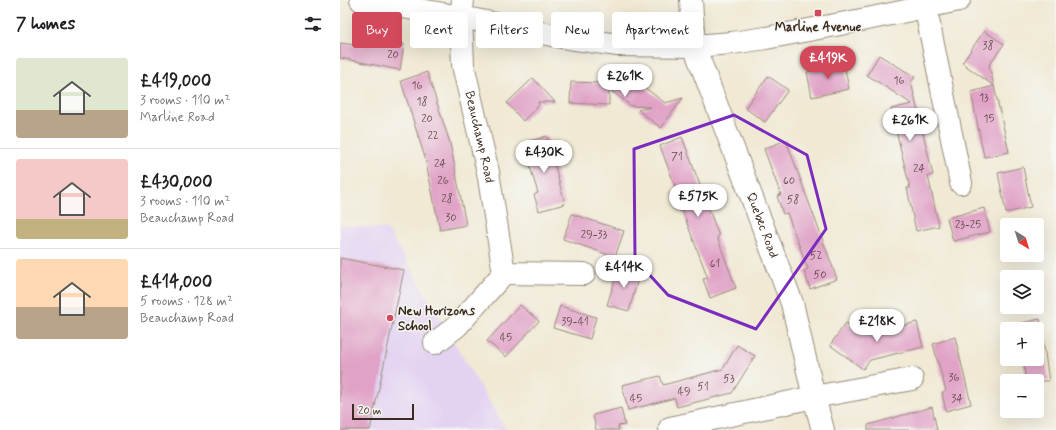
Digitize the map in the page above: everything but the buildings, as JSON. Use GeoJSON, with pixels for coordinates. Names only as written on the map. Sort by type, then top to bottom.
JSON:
{"type":"FeatureCollection","features":[{"type":"Feature","properties":{"kind":"street"},"geometry":{"type":"LineString","coordinates":[[361,0],[462,9],[562,37],[612,44]]}},
{"type":"Feature","properties":{"kind":"street","name":"Quebec Road"},"geometry":{"type":"LineString","coordinates":[[691,0],[692,12]]}},
{"type":"Feature","properties":{"kind":"street"},"geometry":{"type":"LineString","coordinates":[[703,45],[766,38],[867,19],[925,3],[960,0]]}},
{"type":"Feature","properties":{"kind":"street"},"geometry":{"type":"LineString","coordinates":[[925,3],[961,182]]}},
{"type":"Feature","properties":{"kind":"street","name":"Beauchamp Road"},"geometry":{"type":"LineString","coordinates":[[462,9],[463,65],[488,172],[504,273]]}},
{"type":"Feature","properties":{"kind":"street","name":"Quebec Road"},"geometry":{"type":"LineString","coordinates":[[695,48],[792,303],[823,430]]}},
{"type":"Feature","properties":{"kind":"street"},"geometry":{"type":"LineString","coordinates":[[434,343],[457,326],[504,273],[584,274]]}},
{"type":"Feature","properties":{"kind":"street"},"geometry":{"type":"LineString","coordinates":[[670,428],[814,397],[912,379]]}},
{"type":"Feature","properties":{"kind":"highlighted area"},"geometry":{"type":"Polygon","coordinates":[[[734,115],[807,155],[826,229],[756,329],[668,295],[635,259],[634,149],[734,115]]]}},
{"type":"Feature","properties":{"kind":"shaded area","name":"New Horizons School"},"geometry":{"type":"Polygon","coordinates":[[[340,225],[387,229],[506,430],[340,430],[340,225]]]}},
{"type":"Feature","properties":{"kind":"place","name":"Marline Avenue"},"geometry":{"type":"Point","coordinates":[818,13]}},
{"type":"Feature","properties":{"kind":"place","name":"New Horizons School"},"geometry":{"type":"Point","coordinates":[390,318]}}]}
